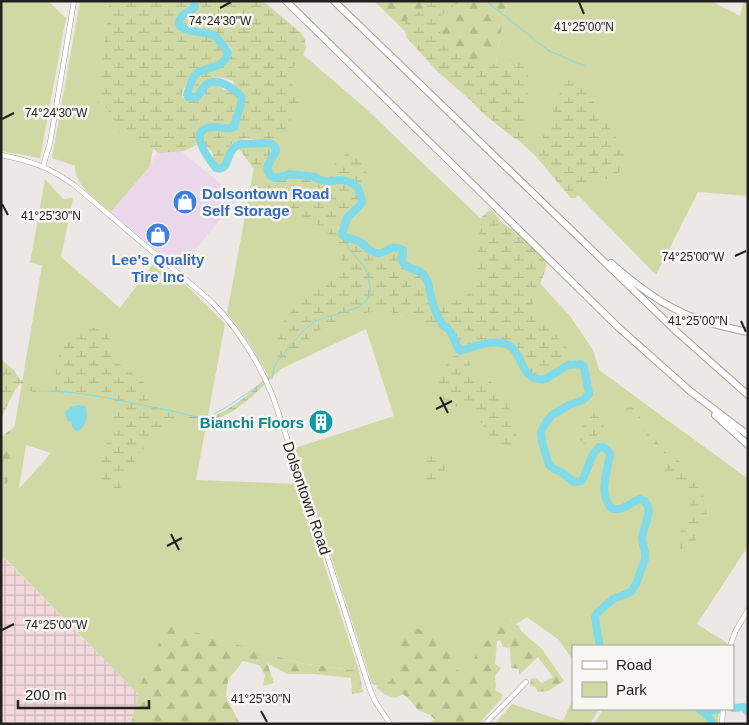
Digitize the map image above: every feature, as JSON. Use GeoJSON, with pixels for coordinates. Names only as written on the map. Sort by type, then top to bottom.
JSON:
{"type":"FeatureCollection","features":[{"type":"Feature","properties":{"kind":"highway"},"geometry":{"type":"LineString","coordinates":[[286,1],[605,314],[682,383],[748,435]]}},
{"type":"Feature","properties":{"kind":"highway"},"geometry":{"type":"LineString","coordinates":[[334,1],[701,354],[748,395]]}},
{"type":"Feature","properties":{"kind":"highway"},"geometry":{"type":"LineString","coordinates":[[578,236],[595,247],[624,274],[662,302],[697,319],[748,332]]}},
{"type":"Feature","properties":{"kind":"highway"},"geometry":{"type":"LineString","coordinates":[[682,383],[748,445]]}},
{"type":"Feature","properties":{"kind":"street"},"geometry":{"type":"LineString","coordinates":[[43,166],[50,143],[74,1]]}},
{"type":"Feature","properties":{"kind":"street","name":"Dolsontown Road"},"geometry":{"type":"LineString","coordinates":[[1,155],[43,166],[74,185],[212,302],[238,334],[264,374],[273,397],[368,687],[390,724]]}},
{"type":"Feature","properties":{"kind":"street"},"geometry":{"type":"LineString","coordinates":[[730,645],[736,630],[748,610]]}},
{"type":"Feature","properties":{"kind":"street"},"geometry":{"type":"LineString","coordinates":[[486,724],[526,682]]}},
{"type":"Feature","properties":{"kind":"street"},"geometry":{"type":"LineString","coordinates":[[722,724],[723,710]]}},
{"type":"Feature","properties":{"kind":"shaded area"},"geometry":{"type":"Polygon","coordinates":[[[165,138],[238,198],[179,269],[111,212],[150,166],[165,138]]]}},
{"type":"Feature","properties":{"kind":"shaded area"},"geometry":{"type":"Polygon","coordinates":[[[3,557],[144,700],[135,724],[1,724],[1,561],[3,557]]]}},
{"type":"Feature","properties":{"kind":"green space"},"geometry":{"type":"Polygon","coordinates":[[[1,1],[48,1],[66,18],[40,158],[1,151],[1,1]]]}},
{"type":"Feature","properties":{"kind":"green space"},"geometry":{"type":"Polygon","coordinates":[[[80,1],[178,1],[150,166],[111,212],[93,198],[83,187],[76,174],[75,166],[52,158],[80,1]]]}},
{"type":"Feature","properties":{"kind":"green space"},"geometry":{"type":"Polygon","coordinates":[[[110,1],[182,1],[191,3],[177,17],[175,25],[184,32],[213,38],[225,50],[226,54],[223,58],[194,71],[182,92],[182,97],[198,100],[203,97],[209,87],[219,84],[224,90],[230,91],[239,97],[239,103],[233,113],[234,123],[230,126],[206,125],[201,127],[198,131],[197,145],[183,151],[159,153],[148,145],[121,135],[112,125],[108,109],[99,105],[97,100],[110,1]]]}},
{"type":"Feature","properties":{"kind":"green space"},"geometry":{"type":"Polygon","coordinates":[[[197,1],[263,1],[301,33],[305,40],[306,48],[304,53],[290,73],[299,99],[298,107],[277,144],[259,139],[238,141],[229,148],[221,165],[216,164],[213,159],[213,153],[203,141],[203,132],[210,129],[232,131],[238,127],[245,101],[241,91],[234,86],[233,81],[226,78],[210,78],[202,84],[197,92],[192,93],[197,76],[223,64],[232,55],[231,49],[217,34],[194,29],[181,22],[195,12],[197,1]]]}},
{"type":"Feature","properties":{"kind":"green space"},"geometry":{"type":"Polygon","coordinates":[[[374,1],[506,1],[488,112],[374,1]]]}},
{"type":"Feature","properties":{"kind":"green space"},"geometry":{"type":"Polygon","coordinates":[[[427,1],[460,1],[436,20],[444,40],[455,53],[477,62],[492,64],[516,59],[524,65],[529,82],[524,137],[515,139],[484,114],[437,71],[407,38],[404,26],[406,20],[423,9],[427,1]]]}},
{"type":"Feature","properties":{"kind":"green space"},"geometry":{"type":"Polygon","coordinates":[[[506,1],[711,1],[740,16],[744,1],[748,1],[748,196],[698,192],[656,275],[580,197],[488,112],[506,1]]]}},
{"type":"Feature","properties":{"kind":"green space"},"geometry":{"type":"Polygon","coordinates":[[[279,34],[364,107],[477,215],[570,316],[593,350],[599,370],[748,479],[748,546],[697,624],[727,643],[726,645],[572,645],[572,659],[559,640],[527,617],[514,625],[511,620],[496,634],[472,675],[502,698],[479,724],[428,724],[474,694],[402,692],[372,684],[295,448],[394,416],[366,329],[268,375],[246,338],[227,313],[279,34]]]}},
{"type":"Feature","properties":{"kind":"green space"},"geometry":{"type":"Polygon","coordinates":[[[574,77],[588,93],[626,154],[626,162],[620,172],[591,185],[575,198],[571,198],[535,153],[547,128],[562,87],[574,77]]]}},
{"type":"Feature","properties":{"kind":"green space"},"geometry":{"type":"Polygon","coordinates":[[[268,145],[273,148],[270,156],[263,164],[267,176],[274,181],[292,176],[307,180],[314,179],[324,184],[334,182],[345,183],[355,189],[360,202],[349,210],[340,221],[341,236],[360,244],[369,253],[376,256],[392,251],[399,252],[398,263],[400,267],[425,279],[428,301],[435,320],[445,330],[384,310],[364,313],[326,326],[282,364],[283,367],[246,402],[224,416],[213,420],[199,421],[182,418],[151,442],[139,453],[121,487],[116,491],[110,492],[102,485],[99,468],[111,429],[115,403],[88,393],[33,392],[20,383],[2,416],[1,440],[1,361],[14,370],[20,380],[30,386],[40,389],[54,389],[61,349],[72,332],[79,328],[89,327],[108,333],[116,362],[143,381],[151,406],[197,417],[212,416],[233,406],[280,364],[277,338],[281,327],[296,306],[340,265],[341,256],[338,245],[332,237],[275,198],[237,146],[268,145]]]}},
{"type":"Feature","properties":{"kind":"green space"},"geometry":{"type":"Polygon","coordinates":[[[355,149],[362,158],[366,173],[366,177],[359,185],[346,177],[324,176],[342,157],[355,149]]]}},
{"type":"Feature","properties":{"kind":"green space"},"geometry":{"type":"Polygon","coordinates":[[[45,179],[63,199],[73,198],[61,257],[120,308],[156,260],[192,291],[225,324],[196,480],[298,484],[359,671],[299,663],[175,627],[144,700],[4,557],[1,560],[1,492],[6,477],[42,265],[30,263],[45,179]],[[26,445],[19,489],[51,453],[26,445]]]}},
{"type":"Feature","properties":{"kind":"green space"},"geometry":{"type":"Polygon","coordinates":[[[492,210],[505,225],[533,240],[544,250],[546,266],[533,300],[534,305],[536,311],[565,346],[569,362],[543,375],[536,375],[531,372],[520,351],[513,344],[499,339],[483,339],[460,347],[451,326],[437,310],[464,297],[477,285],[479,220],[492,210]]]}},
{"type":"Feature","properties":{"kind":"green space"},"geometry":{"type":"Polygon","coordinates":[[[456,355],[469,361],[476,375],[491,382],[495,392],[509,402],[510,418],[517,444],[516,449],[508,457],[501,452],[484,429],[477,413],[448,403],[440,394],[438,387],[441,377],[448,361],[456,355]]]}},
{"type":"Feature","properties":{"kind":"green space"},"geometry":{"type":"Polygon","coordinates":[[[588,387],[614,402],[633,408],[649,432],[668,455],[675,457],[695,478],[704,498],[707,516],[698,538],[691,545],[680,549],[678,544],[680,533],[690,512],[690,506],[686,495],[663,467],[664,455],[646,434],[631,411],[612,406],[589,392],[588,387]]]}},
{"type":"Feature","properties":{"kind":"green space"},"geometry":{"type":"Polygon","coordinates":[[[595,412],[601,417],[604,426],[598,434],[584,444],[578,437],[577,431],[595,412]]]}},
{"type":"Feature","properties":{"kind":"green space"},"geometry":{"type":"Polygon","coordinates":[[[18,424],[13,460],[1,504],[1,437],[18,424]]]}},
{"type":"Feature","properties":{"kind":"green space"},"geometry":{"type":"Polygon","coordinates":[[[1,449],[6,473],[2,504],[3,517],[1,519],[1,449]]]}},
{"type":"Feature","properties":{"kind":"green space"},"geometry":{"type":"Polygon","coordinates":[[[426,451],[436,452],[445,467],[443,478],[440,482],[429,487],[425,484],[426,451]]]}},
{"type":"Feature","properties":{"kind":"green space"},"geometry":{"type":"Polygon","coordinates":[[[506,618],[519,626],[521,631],[542,649],[564,681],[548,691],[538,692],[535,687],[530,686],[531,679],[535,678],[542,683],[553,677],[538,657],[519,675],[519,669],[511,668],[510,648],[503,647],[500,640],[497,641],[495,664],[501,668],[495,676],[495,690],[503,695],[474,724],[440,724],[430,715],[418,710],[403,694],[395,698],[384,694],[376,687],[391,681],[397,666],[397,648],[400,631],[405,622],[434,637],[442,647],[453,654],[456,669],[465,675],[477,653],[506,618]]]}},
{"type":"Feature","properties":{"kind":"green space"},"geometry":{"type":"Polygon","coordinates":[[[167,624],[299,663],[359,671],[363,692],[352,694],[351,678],[314,674],[287,674],[267,663],[274,683],[263,686],[265,675],[259,665],[243,661],[228,680],[226,697],[240,724],[131,724],[142,681],[167,624]]]}},
{"type":"Feature","properties":{"kind":"green space"},"geometry":{"type":"Polygon","coordinates":[[[572,701],[572,710],[598,710],[590,724],[495,724],[512,704],[563,721],[572,701]]]}},
{"type":"Feature","properties":{"kind":"green space"},"geometry":{"type":"Polygon","coordinates":[[[602,710],[719,710],[718,724],[594,724],[602,710]]]}},
{"type":"Feature","properties":{"kind":"water"},"geometry":{"type":"Polygon","coordinates":[[[85,406],[87,418],[83,427],[77,431],[73,429],[71,421],[68,421],[65,414],[71,407],[85,406]]]}},
{"type":"Feature","properties":{"kind":"waterway"},"geometry":{"type":"LineString","coordinates":[[193,1],[195,7],[181,17],[179,23],[181,27],[213,35],[228,53],[222,63],[202,70],[195,75],[187,95],[188,97],[196,97],[210,82],[220,82],[241,96],[242,99],[234,127],[206,128],[201,132],[201,143],[216,168],[221,169],[224,167],[236,146],[241,144],[270,143],[276,148],[276,151],[267,167],[270,175],[275,178],[289,174],[315,177],[320,180],[342,180],[354,184],[358,188],[362,200],[361,204],[347,218],[342,235],[362,243],[374,253],[380,253],[394,247],[403,250],[401,257],[405,265],[420,271],[426,278],[438,316],[443,325],[451,332],[460,351],[490,343],[509,345],[530,376],[536,379],[545,379],[568,365],[581,364],[584,367],[589,394],[583,400],[569,405],[552,415],[541,432],[549,465],[574,482],[582,481],[593,454],[599,447],[604,448],[610,454],[604,486],[606,499],[610,506],[614,509],[622,508],[640,499],[645,502],[649,511],[642,539],[645,559],[636,584],[631,592],[613,599],[595,617],[600,645]]}},
{"type":"Feature","properties":{"kind":"waterway"},"geometry":{"type":"LineString","coordinates":[[486,1],[549,51],[585,66]]}},
{"type":"Feature","properties":{"kind":"waterway"},"geometry":{"type":"LineString","coordinates":[[272,379],[277,361],[303,331],[315,321],[359,307],[367,300],[371,291],[366,269],[349,249],[344,237]]}},
{"type":"Feature","properties":{"kind":"waterway"},"geometry":{"type":"LineString","coordinates":[[39,391],[89,395],[202,417],[217,412],[261,384]]}},
{"type":"Feature","properties":{"kind":"waterway"},"geometry":{"type":"LineString","coordinates":[[734,708],[744,707],[748,712]]}},
{"type":"Feature","properties":{"kind":"waterway"},"geometry":{"type":"LineString","coordinates":[[700,710],[707,715],[713,724]]}},
{"type":"Feature","properties":{"kind":"waterway"},"geometry":{"type":"LineString","coordinates":[[710,710],[717,710]]}},
{"type":"Feature","properties":{"kind":"place","name":"Dolsontown Road Self Storage"},"geometry":{"type":"Point","coordinates":[185,202]}},
{"type":"Feature","properties":{"kind":"place","name":"Lee's Quality Tire Inc"},"geometry":{"type":"Point","coordinates":[158,235]}},
{"type":"Feature","properties":{"kind":"place","name":"Bianchi Floors"},"geometry":{"type":"Point","coordinates":[321,422]}}]}
